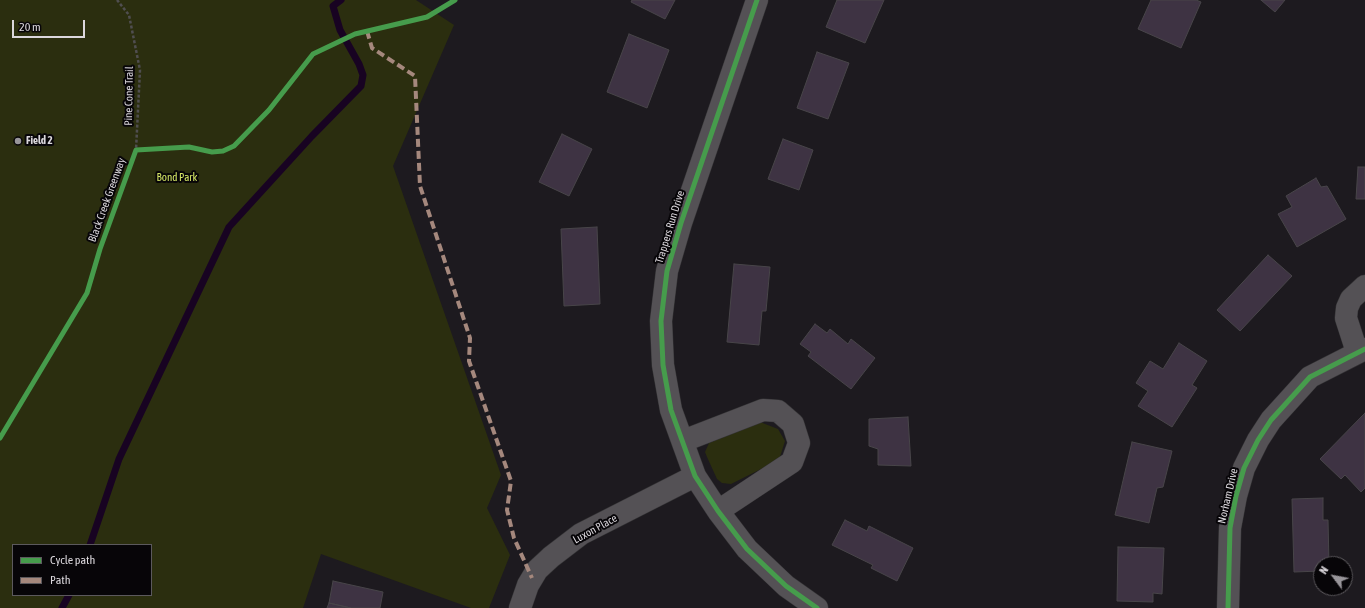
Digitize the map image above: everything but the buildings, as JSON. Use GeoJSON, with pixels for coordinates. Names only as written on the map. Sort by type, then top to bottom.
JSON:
{"type":"FeatureCollection","features":[{"type":"Feature","properties":{"kind":"street","name":"Trappers Run Drive"},"geometry":{"type":"LineString","coordinates":[[757,0],[681,223],[668,271],[661,321],[662,365],[671,410],[695,476],[718,511],[747,549],[770,572],[817,608]]}},
{"type":"Feature","properties":{"kind":"street","name":"Norham Drive"},"geometry":{"type":"LineString","coordinates":[[1228,608],[1230,528],[1236,496],[1244,468],[1258,440],[1271,420],[1310,377],[1361,351],[1346,318],[1347,308],[1351,299],[1365,286]]}},
{"type":"Feature","properties":{"kind":"street"},"geometry":{"type":"LineString","coordinates":[[683,441],[762,410],[778,411],[793,424],[799,443],[792,462],[718,511]]}},
{"type":"Feature","properties":{"kind":"street","name":"Luxon Place"},"geometry":{"type":"LineString","coordinates":[[520,608],[528,585],[537,570],[551,556],[581,534],[695,476]]}},
{"type":"Feature","properties":{"kind":"green space","name":"Bond Park"},"geometry":{"type":"Polygon","coordinates":[[[0,0],[416,0],[454,25],[393,166],[501,475],[487,508],[510,555],[489,608],[471,608],[321,554],[303,608],[0,608],[0,0]]]}},
{"type":"Feature","properties":{"kind":"green space"},"geometry":{"type":"Polygon","coordinates":[[[760,422],[778,429],[785,441],[779,460],[731,484],[722,483],[717,479],[705,452],[709,443],[760,422]]]}},
{"type":"Feature","properties":{"kind":"waterway"},"geometry":{"type":"LineString","coordinates":[[90,544],[119,459],[229,227],[312,136],[361,86],[363,75],[359,64],[340,30],[333,6],[341,0]]}},
{"type":"Feature","properties":{"kind":"waterway"},"geometry":{"type":"LineString","coordinates":[[62,608],[68,596]]}},
{"type":"Feature","properties":{"kind":"marked path"},"geometry":{"type":"LineString","coordinates":[[367,31],[372,48],[415,76],[420,186],[470,338],[469,361],[511,481],[507,510],[514,538],[532,578]]}},
{"type":"Feature","properties":{"kind":"cycle path","name":"Black Creek Greenway"},"geometry":{"type":"LineString","coordinates":[[0,438],[87,293],[100,249],[136,150],[189,147],[212,152],[223,151],[234,146],[269,110],[313,54],[355,34],[427,17],[455,0]]}},
{"type":"Feature","properties":{"kind":"cycle path"},"geometry":{"type":"LineString","coordinates":[[757,0],[681,223],[667,271],[661,321],[663,365],[671,410],[695,476],[718,511],[747,549],[786,586],[817,608]]}},
{"type":"Feature","properties":{"kind":"cycle path"},"geometry":{"type":"LineString","coordinates":[[1228,608],[1230,528],[1236,496],[1244,468],[1258,440],[1271,420],[1310,377],[1365,349]]}},
{"type":"Feature","properties":{"kind":"place","name":"Field 2"},"geometry":{"type":"Point","coordinates":[18,141]}}]}
